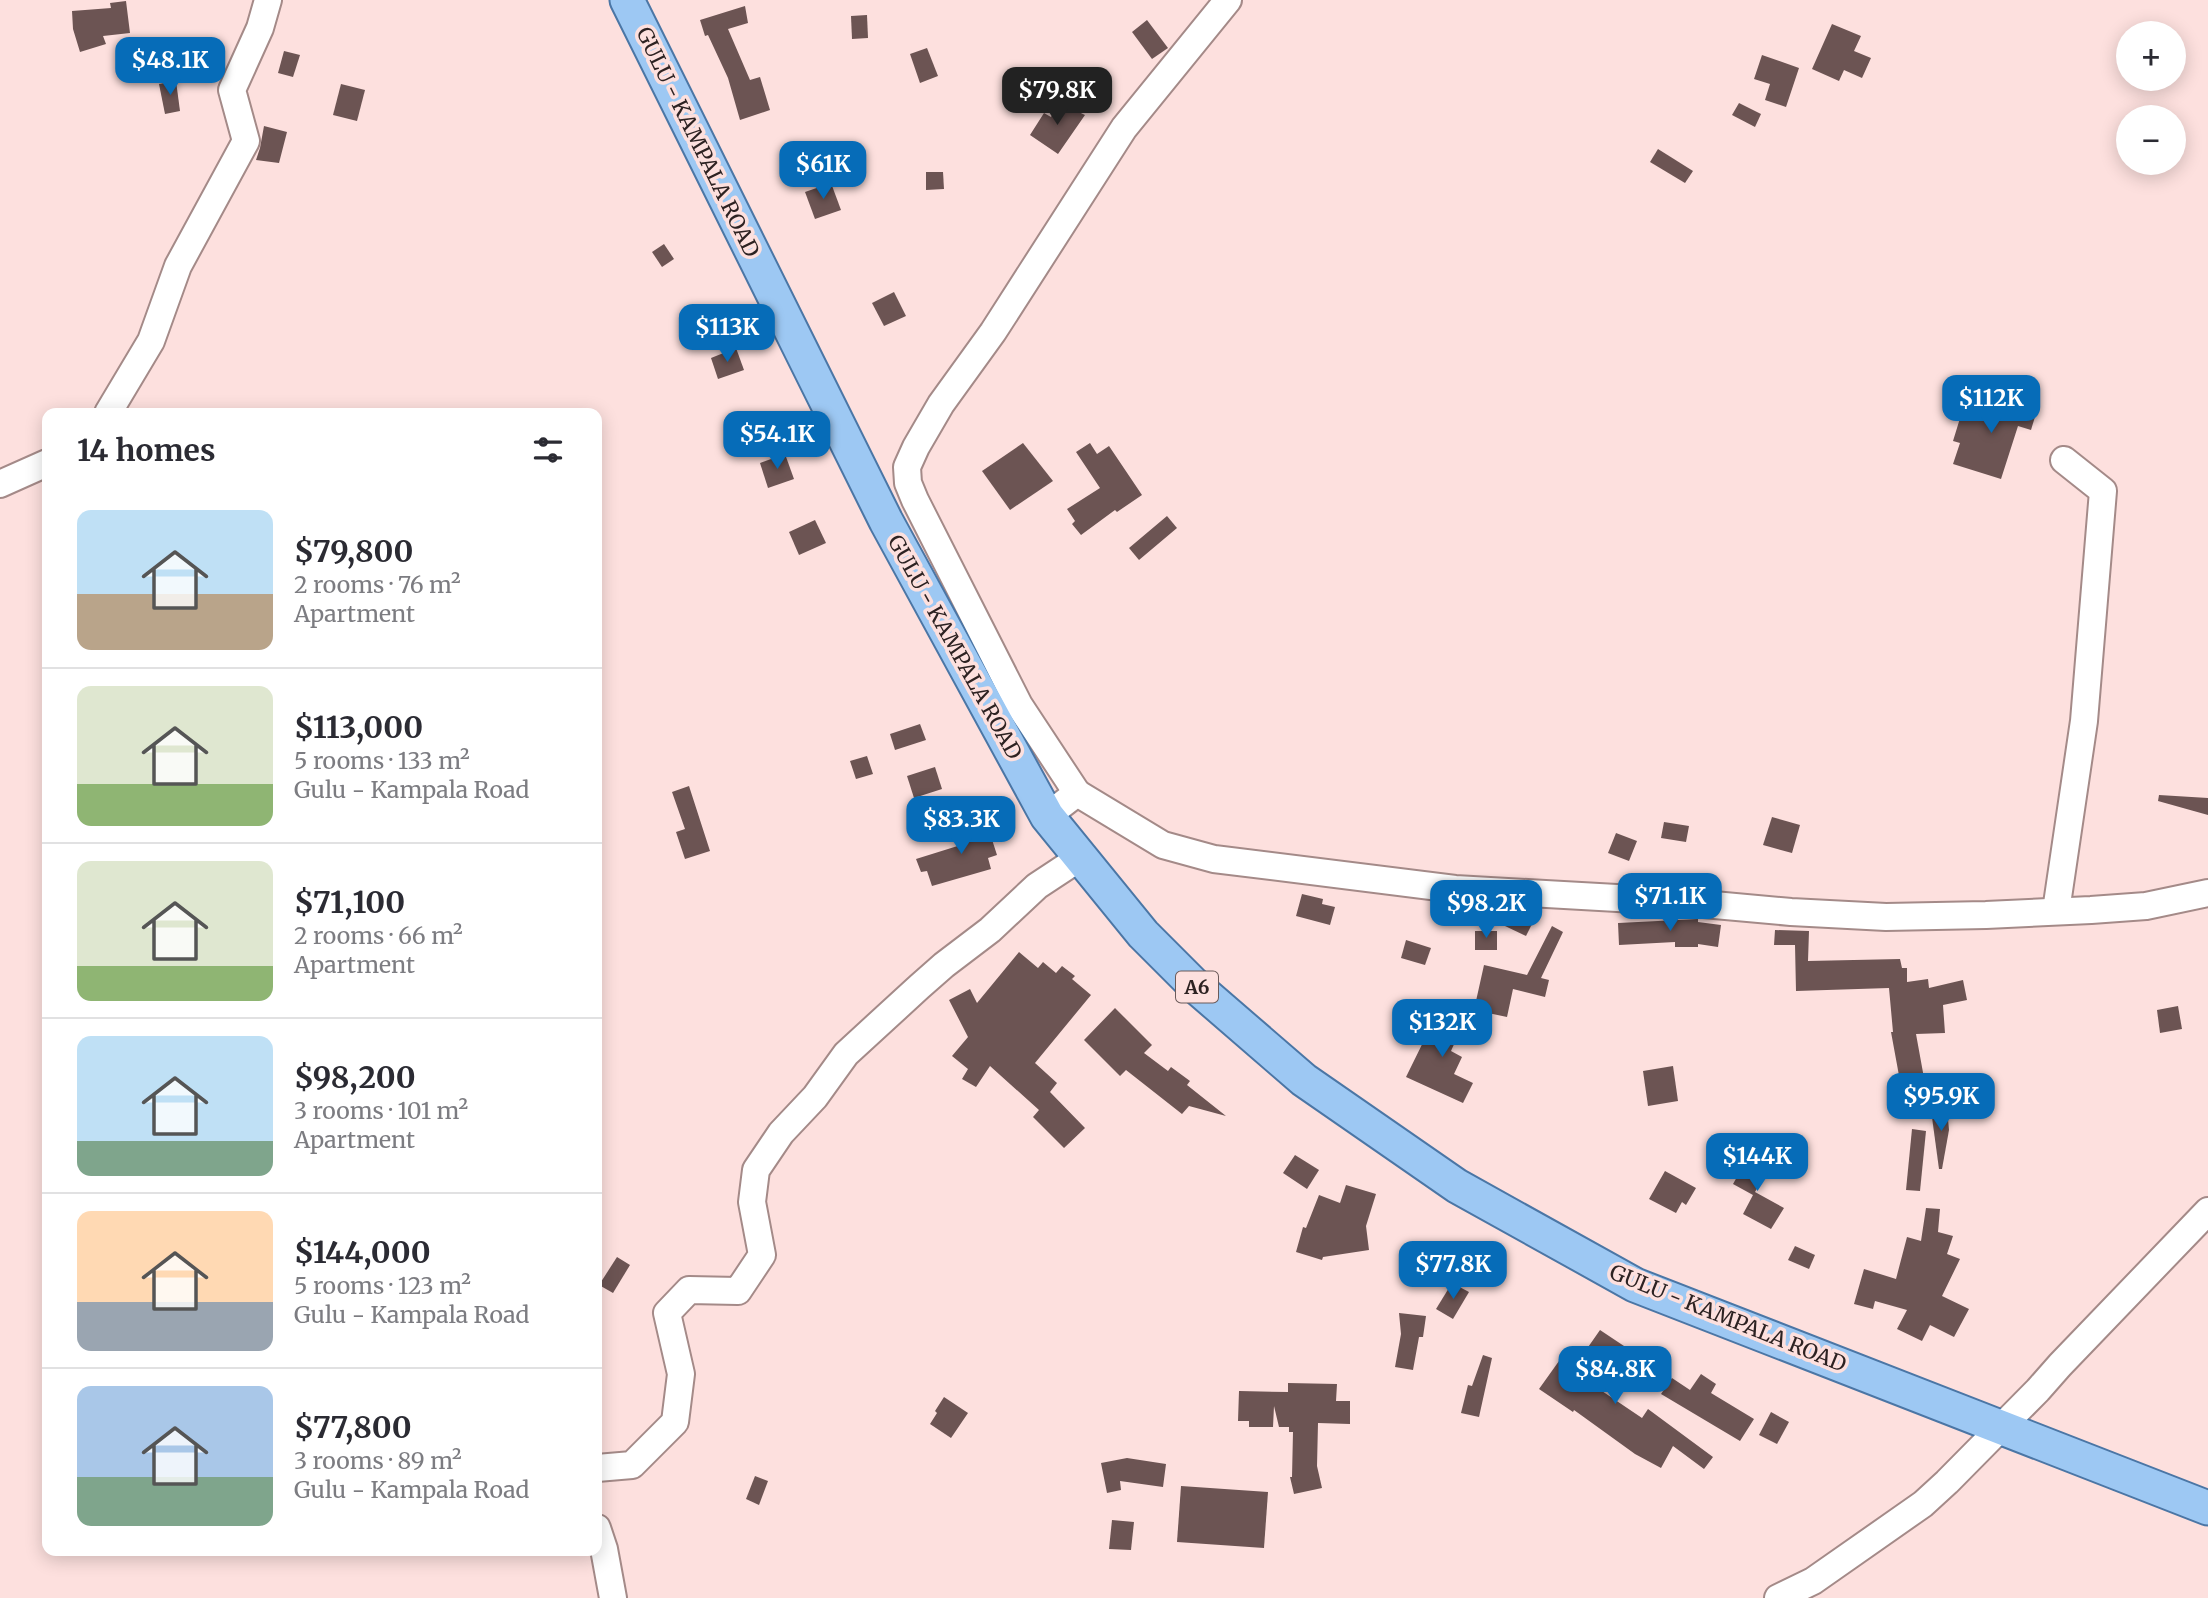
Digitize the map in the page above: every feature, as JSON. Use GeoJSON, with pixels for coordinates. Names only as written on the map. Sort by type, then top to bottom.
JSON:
{"type":"FeatureCollection","features":[{"type":"Feature","properties":{"kind":"main road","name":"GULU - KAMPALA ROAD"},"geometry":{"type":"LineString","coordinates":[[627,0],[886,521],[1047,816],[1143,934],[1194,984],[1294,1072],[1457,1186],[1636,1285],[2208,1508]]}},
{"type":"Feature","properties":{"kind":"street"},"geometry":{"type":"LineString","coordinates":[[111,408],[151,341],[178,266],[246,141],[232,90],[260,28],[268,0]]}},
{"type":"Feature","properties":{"kind":"street"},"geometry":{"type":"LineString","coordinates":[[1228,0],[1124,128],[993,332],[941,404],[907,467],[908,483],[915,500],[1019,705],[1077,793],[1163,845],[1214,859],[1455,889],[1886,917],[2146,906],[2208,894]]}},
{"type":"Feature","properties":{"kind":"street"},"geometry":{"type":"LineString","coordinates":[[2056,911],[2084,721],[2103,491],[2064,460]]}},
{"type":"Feature","properties":{"kind":"street"},"geometry":{"type":"LineString","coordinates":[[0,484],[42,465]]}},
{"type":"Feature","properties":{"kind":"street"},"geometry":{"type":"LineString","coordinates":[[1047,816],[1077,793]]}},
{"type":"Feature","properties":{"kind":"street"},"geometry":{"type":"LineString","coordinates":[[602,1468],[632,1465],[675,1422],[681,1374],[667,1313],[689,1290],[738,1291],[762,1255],[752,1202],[756,1170],[781,1133],[815,1097],[846,1054],[944,965],[990,930],[1037,886],[1081,857]]}},
{"type":"Feature","properties":{"kind":"street"},"geometry":{"type":"LineString","coordinates":[[1778,1598],[1813,1581],[1923,1504],[2001,1427],[2208,1211]]}},
{"type":"Feature","properties":{"kind":"street"},"geometry":{"type":"LineString","coordinates":[[602,1543],[612,1598]]}},
{"type":"Feature","properties":{"kind":"building"},"geometry":{"type":"Polygon","coordinates":[[[126,1],[130,33],[103,36],[106,44],[80,52],[73,29],[72,11],[111,8],[110,3],[126,1]]]}},
{"type":"Feature","properties":{"kind":"building"},"geometry":{"type":"Polygon","coordinates":[[[745,6],[748,23],[728,29],[750,80],[760,77],[770,110],[740,120],[728,78],[708,35],[705,36],[700,20],[745,6]]]}},
{"type":"Feature","properties":{"kind":"building"},"geometry":{"type":"Polygon","coordinates":[[[867,15],[868,38],[852,39],[851,16],[867,15]]]}},
{"type":"Feature","properties":{"kind":"building"},"geometry":{"type":"Polygon","coordinates":[[[1147,20],[1168,48],[1152,59],[1132,32],[1147,20]]]}},
{"type":"Feature","properties":{"kind":"building"},"geometry":{"type":"Polygon","coordinates":[[[1832,24],[1861,36],[1854,51],[1871,58],[1862,78],[1844,70],[1839,81],[1812,69],[1832,24]]]}},
{"type":"Feature","properties":{"kind":"building"},"geometry":{"type":"Polygon","coordinates":[[[927,48],[938,76],[920,83],[910,54],[927,48]]]}},
{"type":"Feature","properties":{"kind":"building"},"geometry":{"type":"Polygon","coordinates":[[[284,51],[300,55],[293,77],[278,73],[284,51]]]}},
{"type":"Feature","properties":{"kind":"building"},"geometry":{"type":"Polygon","coordinates":[[[1762,55],[1799,68],[1786,107],[1765,100],[1770,84],[1754,79],[1762,55]]]}},
{"type":"Feature","properties":{"kind":"building"},"geometry":{"type":"Polygon","coordinates":[[[176,81],[180,111],[165,114],[159,84],[176,81]]]}},
{"type":"Feature","properties":{"kind":"building"},"geometry":{"type":"Polygon","coordinates":[[[341,84],[365,90],[357,121],[333,115],[341,84]]]}},
{"type":"Feature","properties":{"kind":"building"},"geometry":{"type":"Polygon","coordinates":[[[1058,102],[1085,115],[1058,154],[1030,135],[1044,113],[1051,117],[1058,102]]]}},
{"type":"Feature","properties":{"kind":"building"},"geometry":{"type":"Polygon","coordinates":[[[1739,103],[1761,114],[1755,127],[1732,115],[1739,103]]]}},
{"type":"Feature","properties":{"kind":"building"},"geometry":{"type":"Polygon","coordinates":[[[264,126],[287,132],[279,163],[256,160],[264,126]]]}},
{"type":"Feature","properties":{"kind":"building"},"geometry":{"type":"Polygon","coordinates":[[[1658,149],[1693,171],[1685,183],[1650,162],[1658,149]]]}},
{"type":"Feature","properties":{"kind":"building"},"geometry":{"type":"Polygon","coordinates":[[[926,172],[943,172],[944,189],[926,190],[926,172]]]}},
{"type":"Feature","properties":{"kind":"building"},"geometry":{"type":"Polygon","coordinates":[[[831,183],[841,210],[815,219],[805,192],[831,183]]]}},
{"type":"Feature","properties":{"kind":"building"},"geometry":{"type":"Polygon","coordinates":[[[664,244],[674,259],[662,267],[652,252],[664,244]]]}},
{"type":"Feature","properties":{"kind":"building"},"geometry":{"type":"Polygon","coordinates":[[[894,292],[906,316],[884,326],[872,303],[894,292]]]}},
{"type":"Feature","properties":{"kind":"building"},"geometry":{"type":"Polygon","coordinates":[[[736,348],[744,370],[718,379],[711,358],[736,348]]]}},
{"type":"Feature","properties":{"kind":"building"},"geometry":{"type":"Polygon","coordinates":[[[1982,393],[2037,410],[2031,430],[2018,426],[2001,479],[1953,464],[1960,443],[1953,441],[1961,415],[1974,419],[1982,393]]]}},
{"type":"Feature","properties":{"kind":"building"},"geometry":{"type":"Polygon","coordinates":[[[1023,443],[1053,481],[1010,510],[982,471],[1023,443]]]}},
{"type":"Feature","properties":{"kind":"building"},"geometry":{"type":"Polygon","coordinates":[[[1090,443],[1097,454],[1109,446],[1142,495],[1117,512],[1115,510],[1081,535],[1072,524],[1075,521],[1067,509],[1100,488],[1076,452],[1090,443]]]}},
{"type":"Feature","properties":{"kind":"building"},"geometry":{"type":"Polygon","coordinates":[[[785,454],[794,479],[768,488],[760,463],[785,454]]]}},
{"type":"Feature","properties":{"kind":"building"},"geometry":{"type":"Polygon","coordinates":[[[1167,516],[1177,528],[1139,560],[1129,548],[1167,516]]]}},
{"type":"Feature","properties":{"kind":"building"},"geometry":{"type":"Polygon","coordinates":[[[815,520],[826,543],[799,555],[789,532],[815,520]]]}},
{"type":"Feature","properties":{"kind":"building"},"geometry":{"type":"Polygon","coordinates":[[[920,724],[926,740],[895,750],[890,734],[920,724]]]}},
{"type":"Feature","properties":{"kind":"building"},"geometry":{"type":"Polygon","coordinates":[[[867,756],[873,774],[856,779],[850,761],[867,756]]]}},
{"type":"Feature","properties":{"kind":"building"},"geometry":{"type":"Polygon","coordinates":[[[935,767],[942,789],[914,798],[907,776],[935,767]]]}},
{"type":"Feature","properties":{"kind":"building"},"geometry":{"type":"Polygon","coordinates":[[[689,786],[710,851],[685,859],[676,832],[685,829],[672,792],[689,786]]]}},
{"type":"Feature","properties":{"kind":"building"},"geometry":{"type":"Polygon","coordinates":[[[2159,795],[2208,798],[2208,815],[2158,801],[2159,795]]]}},
{"type":"Feature","properties":{"kind":"building"},"geometry":{"type":"Polygon","coordinates":[[[1772,817],[1800,825],[1792,853],[1763,845],[1772,817]]]}},
{"type":"Feature","properties":{"kind":"building"},"geometry":{"type":"Polygon","coordinates":[[[985,818],[997,855],[988,858],[991,869],[932,886],[927,871],[921,872],[916,859],[964,844],[958,827],[985,818]]]}},
{"type":"Feature","properties":{"kind":"building"},"geometry":{"type":"Polygon","coordinates":[[[1664,822],[1689,826],[1686,842],[1661,838],[1664,822]]]}},
{"type":"Feature","properties":{"kind":"building"},"geometry":{"type":"Polygon","coordinates":[[[1616,833],[1637,841],[1629,861],[1608,853],[1616,833]]]}},
{"type":"Feature","properties":{"kind":"building"},"geometry":{"type":"Polygon","coordinates":[[[1302,894],[1323,899],[1322,904],[1335,907],[1330,925],[1296,916],[1302,894]]]}},
{"type":"Feature","properties":{"kind":"building"},"geometry":{"type":"Polygon","coordinates":[[[1512,912],[1533,922],[1526,936],[1505,926],[1512,912]]]}},
{"type":"Feature","properties":{"kind":"building"},"geometry":{"type":"Polygon","coordinates":[[[1698,919],[1698,922],[1721,925],[1718,947],[1698,944],[1698,947],[1675,947],[1675,942],[1619,945],[1618,923],[1698,919]]]}},
{"type":"Feature","properties":{"kind":"building"},"geometry":{"type":"Polygon","coordinates":[[[1552,926],[1563,932],[1541,978],[1549,980],[1545,997],[1513,989],[1507,1017],[1474,1010],[1484,965],[1527,975],[1552,926]]]}},
{"type":"Feature","properties":{"kind":"building"},"geometry":{"type":"Polygon","coordinates":[[[1775,930],[1809,931],[1808,961],[1900,959],[1902,968],[1907,968],[1907,982],[1928,979],[1929,988],[1963,980],[1967,1000],[1943,1005],[1945,1033],[1916,1034],[1924,1078],[1900,1081],[1891,1032],[1889,988],[1796,991],[1795,945],[1774,945],[1775,930]]]}},
{"type":"Feature","properties":{"kind":"building"},"geometry":{"type":"Polygon","coordinates":[[[1475,931],[1497,931],[1497,950],[1475,950],[1475,931]]]}},
{"type":"Feature","properties":{"kind":"building"},"geometry":{"type":"Polygon","coordinates":[[[1406,940],[1431,948],[1425,965],[1401,958],[1406,940]]]}},
{"type":"Feature","properties":{"kind":"building"},"geometry":{"type":"Polygon","coordinates":[[[1019,952],[1038,968],[1043,962],[1056,973],[1062,966],[1075,976],[1072,979],[1091,995],[1035,1063],[1057,1083],[1050,1092],[1085,1128],[1064,1148],[1033,1117],[1039,1110],[990,1066],[976,1087],[962,1079],[968,1069],[952,1056],[968,1037],[949,1000],[970,989],[977,1003],[1019,952]]]}},
{"type":"Feature","properties":{"kind":"building"},"geometry":{"type":"Polygon","coordinates":[[[2178,1006],[2182,1029],[2160,1033],[2157,1010],[2178,1006]]]}},
{"type":"Feature","properties":{"kind":"building"},"geometry":{"type":"Polygon","coordinates":[[[1454,1007],[1468,1013],[1451,1051],[1462,1057],[1454,1074],[1473,1083],[1463,1103],[1406,1077],[1436,1016],[1447,1021],[1454,1007]]]}},
{"type":"Feature","properties":{"kind":"building"},"geometry":{"type":"Polygon","coordinates":[[[1115,1008],[1152,1045],[1144,1053],[1168,1071],[1171,1067],[1190,1081],[1187,1085],[1226,1116],[1189,1106],[1182,1114],[1126,1070],[1120,1076],[1084,1040],[1115,1008]]]}},
{"type":"Feature","properties":{"kind":"building"},"geometry":{"type":"Polygon","coordinates":[[[1673,1066],[1678,1101],[1648,1106],[1643,1071],[1673,1066]]]}},
{"type":"Feature","properties":{"kind":"building"},"geometry":{"type":"Polygon","coordinates":[[[1947,1108],[1949,1130],[1942,1169],[1939,1169],[1931,1110],[1947,1108]]]}},
{"type":"Feature","properties":{"kind":"building"},"geometry":{"type":"Polygon","coordinates":[[[1912,1129],[1926,1131],[1920,1191],[1906,1190],[1912,1129]]]}},
{"type":"Feature","properties":{"kind":"building"},"geometry":{"type":"Polygon","coordinates":[[[1750,1154],[1770,1165],[1755,1192],[1784,1208],[1771,1229],[1743,1214],[1753,1195],[1733,1184],[1750,1154]]]}},
{"type":"Feature","properties":{"kind":"building"},"geometry":{"type":"Polygon","coordinates":[[[1295,1155],[1319,1170],[1307,1189],[1283,1173],[1295,1155]]]}},
{"type":"Feature","properties":{"kind":"building"},"geometry":{"type":"Polygon","coordinates":[[[1665,1171],[1696,1188],[1686,1205],[1682,1202],[1676,1213],[1649,1199],[1665,1171]]]}},
{"type":"Feature","properties":{"kind":"building"},"geometry":{"type":"Polygon","coordinates":[[[1346,1185],[1376,1194],[1366,1226],[1369,1250],[1323,1257],[1322,1260],[1296,1252],[1303,1227],[1306,1228],[1319,1195],[1340,1203],[1346,1185]]]}},
{"type":"Feature","properties":{"kind":"building"},"geometry":{"type":"Polygon","coordinates":[[[1926,1208],[1940,1209],[1938,1232],[1953,1236],[1947,1254],[1960,1259],[1942,1296],[1969,1309],[1954,1337],[1930,1325],[1922,1341],[1897,1329],[1907,1310],[1875,1301],[1873,1309],[1854,1304],[1864,1269],[1896,1279],[1907,1237],[1921,1241],[1926,1208]]]}},
{"type":"Feature","properties":{"kind":"building"},"geometry":{"type":"Polygon","coordinates":[[[1795,1246],[1815,1255],[1809,1269],[1788,1260],[1795,1246]]]}},
{"type":"Feature","properties":{"kind":"building"},"geometry":{"type":"Polygon","coordinates":[[[617,1257],[630,1265],[613,1293],[602,1287],[602,1280],[617,1257]]]}},
{"type":"Feature","properties":{"kind":"building"},"geometry":{"type":"Polygon","coordinates":[[[1452,1283],[1469,1292],[1453,1319],[1436,1309],[1452,1283]]]}},
{"type":"Feature","properties":{"kind":"building"},"geometry":{"type":"Polygon","coordinates":[[[1399,1313],[1426,1316],[1413,1370],[1395,1367],[1401,1334],[1399,1313]]]}},
{"type":"Feature","properties":{"kind":"building"},"geometry":{"type":"Polygon","coordinates":[[[1600,1330],[1624,1346],[1596,1387],[1642,1418],[1648,1409],[1713,1457],[1704,1469],[1673,1446],[1661,1468],[1635,1454],[1574,1410],[1573,1412],[1539,1389],[1564,1354],[1577,1363],[1600,1330]]]}},
{"type":"Feature","properties":{"kind":"building"},"geometry":{"type":"Polygon","coordinates":[[[1630,1348],[1647,1360],[1638,1373],[1621,1361],[1630,1348]]]}},
{"type":"Feature","properties":{"kind":"building"},"geometry":{"type":"Polygon","coordinates":[[[1483,1355],[1492,1358],[1479,1417],[1461,1413],[1468,1385],[1472,1386],[1483,1355]]]}},
{"type":"Feature","properties":{"kind":"building"},"geometry":{"type":"Polygon","coordinates":[[[1701,1374],[1716,1384],[1711,1393],[1754,1419],[1740,1441],[1661,1394],[1672,1378],[1690,1390],[1701,1374]]]}},
{"type":"Feature","properties":{"kind":"building"},"geometry":{"type":"Polygon","coordinates":[[[1288,1383],[1337,1384],[1336,1401],[1350,1401],[1350,1424],[1318,1423],[1317,1466],[1322,1488],[1294,1494],[1290,1477],[1293,1432],[1289,1432],[1289,1427],[1279,1427],[1274,1406],[1273,1427],[1249,1427],[1249,1421],[1238,1421],[1239,1391],[1288,1392],[1288,1383]]]}},
{"type":"Feature","properties":{"kind":"building"},"geometry":{"type":"Polygon","coordinates":[[[944,1397],[968,1413],[951,1438],[930,1424],[944,1397]]]}},
{"type":"Feature","properties":{"kind":"building"},"geometry":{"type":"Polygon","coordinates":[[[1771,1412],[1789,1422],[1777,1444],[1759,1435],[1771,1412]]]}},
{"type":"Feature","properties":{"kind":"building"},"geometry":{"type":"Polygon","coordinates":[[[1127,1458],[1166,1464],[1163,1487],[1120,1481],[1121,1490],[1107,1493],[1101,1463],[1127,1458]]]}},
{"type":"Feature","properties":{"kind":"building"},"geometry":{"type":"Polygon","coordinates":[[[755,1476],[768,1481],[759,1505],[746,1499],[755,1476]]]}},
{"type":"Feature","properties":{"kind":"building"},"geometry":{"type":"Polygon","coordinates":[[[1181,1486],[1268,1492],[1264,1548],[1177,1542],[1181,1486]]]}},
{"type":"Feature","properties":{"kind":"building"},"geometry":{"type":"Polygon","coordinates":[[[1112,1520],[1134,1522],[1131,1550],[1109,1549],[1112,1520]]]}}]}
